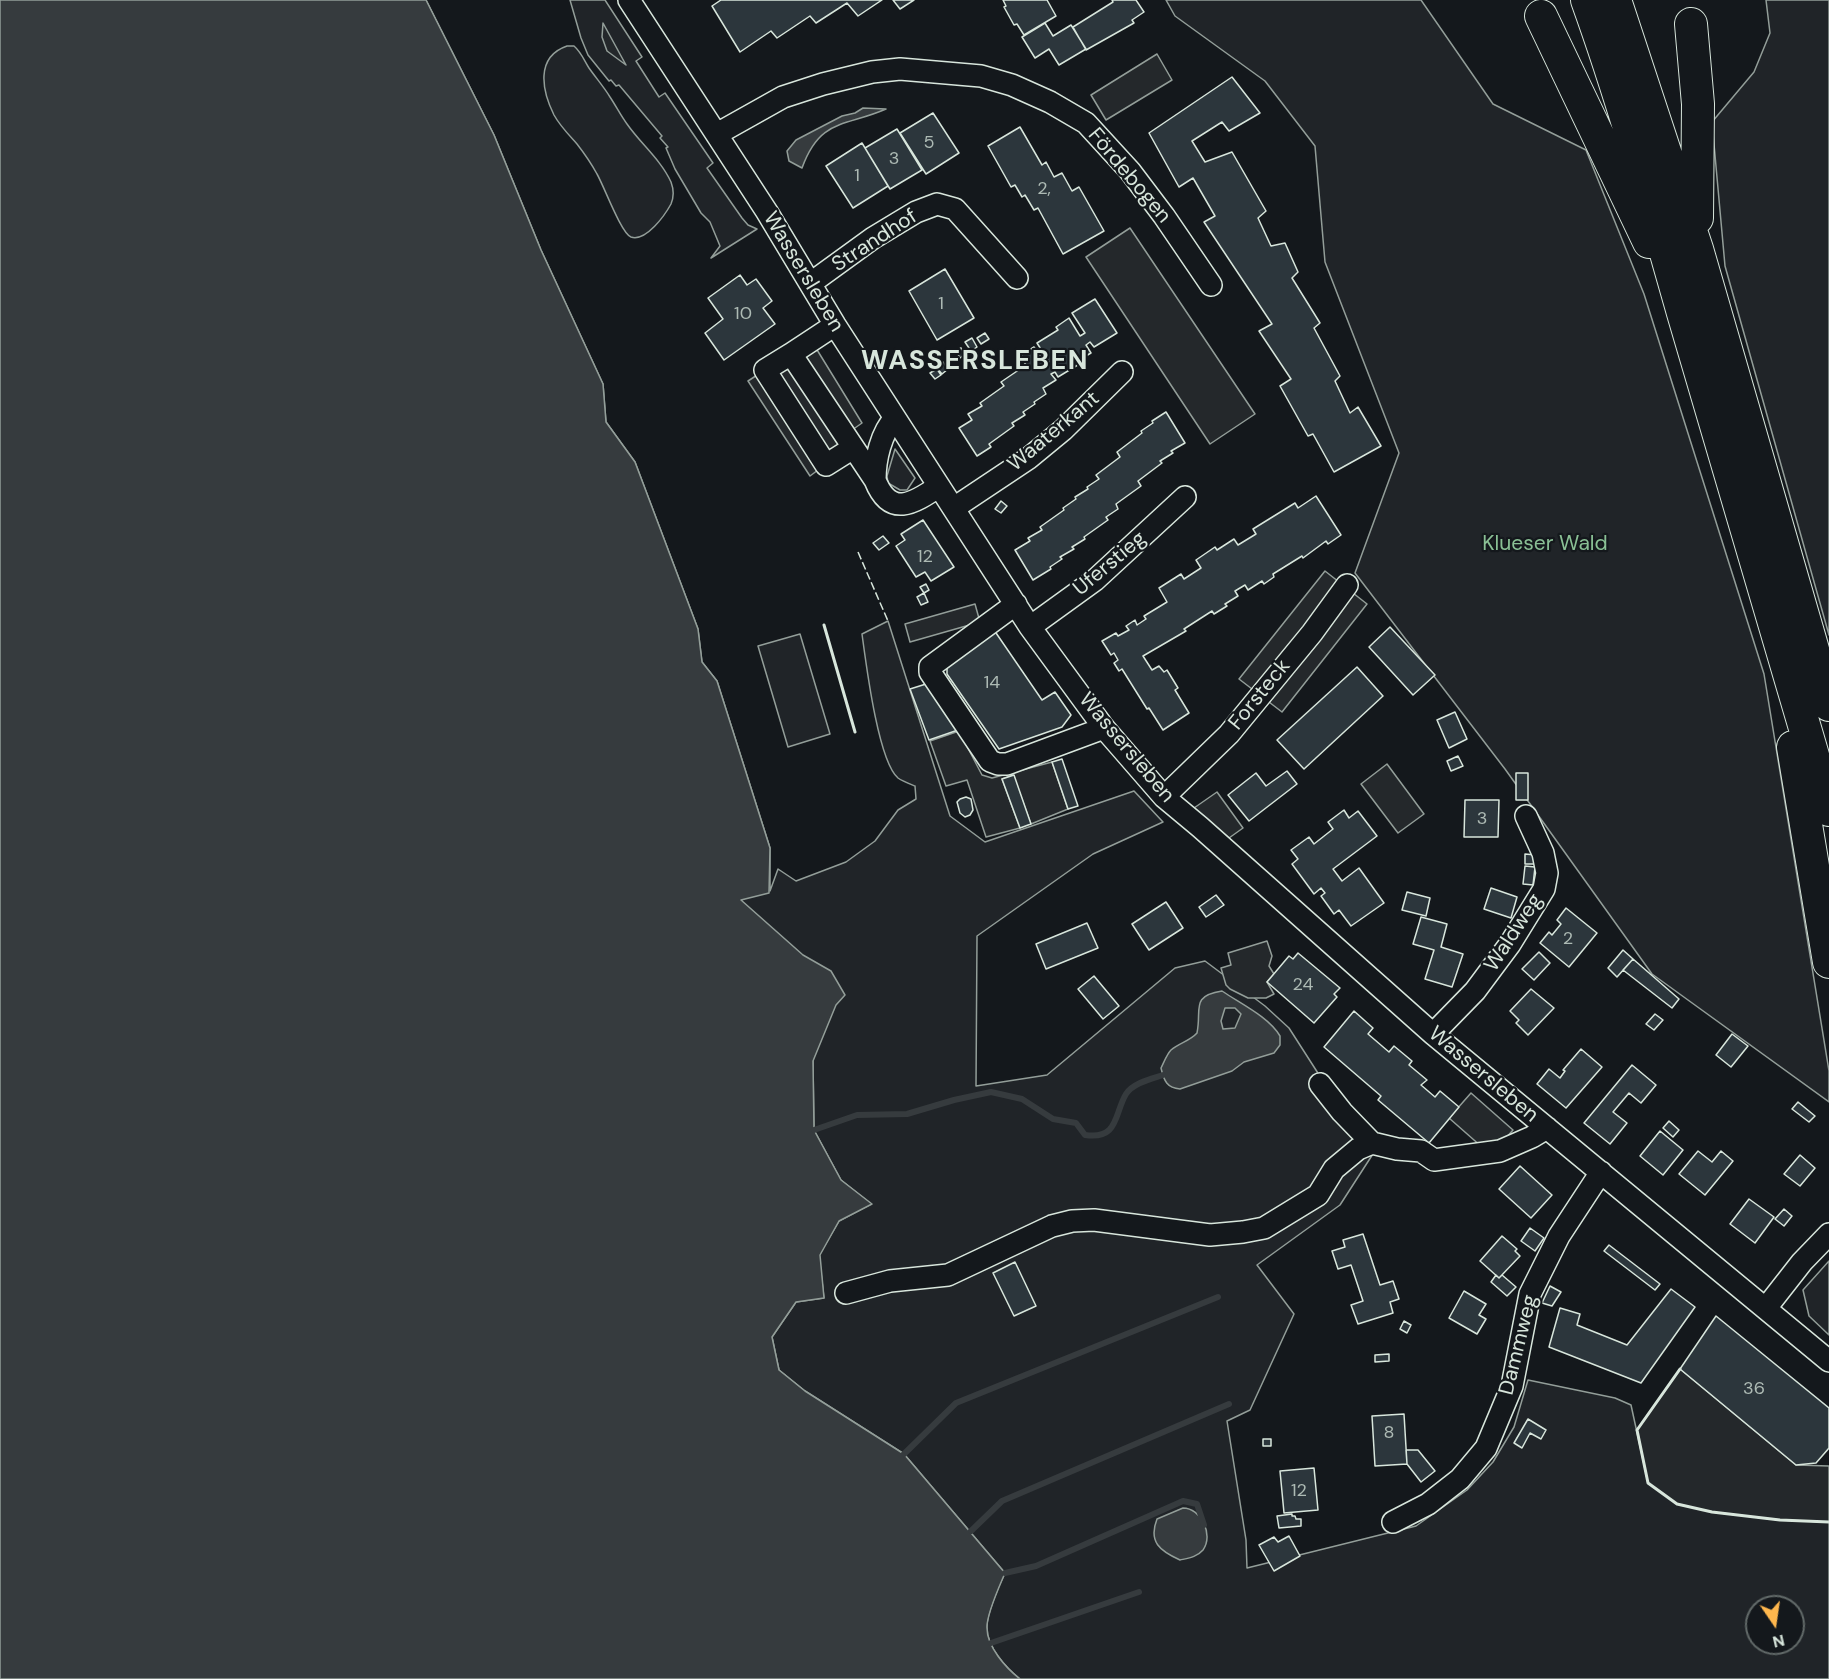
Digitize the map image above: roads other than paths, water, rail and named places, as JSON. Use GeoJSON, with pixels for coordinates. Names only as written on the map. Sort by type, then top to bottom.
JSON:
{"type":"FeatureCollection","features":[{"type":"Feature","properties":{"kind":"highway"},"geometry":{"type":"LineString","coordinates":[[1587,0],[1648,183],[1683,312],[1829,810]]}},
{"type":"Feature","properties":{"kind":"highway"},"geometry":{"type":"LineString","coordinates":[[1615,0],[1697,249],[1829,705]]}},
{"type":"Feature","properties":{"kind":"highway"},"geometry":{"type":"LineString","coordinates":[[1541,16],[1683,312]]}},
{"type":"Feature","properties":{"kind":"highway"},"geometry":{"type":"LineString","coordinates":[[1691,24],[1698,104],[1697,249]]}},
{"type":"Feature","properties":{"kind":"highway"},"geometry":{"type":"LineString","coordinates":[[1769,601],[1829,962]]}},
{"type":"Feature","properties":{"kind":"street","name":"Wassersleben"},"geometry":{"type":"LineString","coordinates":[[629,0],[717,134],[835,325],[1030,627],[1104,728],[1164,797],[1200,826],[1433,1034],[1829,1361]]}},
{"type":"Feature","properties":{"kind":"street","name":"Fördebogen"},"geometry":{"type":"LineString","coordinates":[[717,134],[783,97],[872,72],[900,69],[981,76],[1012,85],[1050,102],[1086,123],[1130,171],[1211,285]]}},
{"type":"Feature","properties":{"kind":"street","name":"Strandhof"},"geometry":{"type":"LineString","coordinates":[[811,283],[873,238],[916,213],[937,204],[955,209],[1017,278]]}},
{"type":"Feature","properties":{"kind":"street"},"geometry":{"type":"LineString","coordinates":[[835,325],[765,370],[825,465],[854,448]]}},
{"type":"Feature","properties":{"kind":"street"},"geometry":{"type":"LineString","coordinates":[[791,354],[875,480],[881,496],[895,504],[916,502],[939,486]]}},
{"type":"Feature","properties":{"kind":"street","name":"Waaterkant"},"geometry":{"type":"LineString","coordinates":[[954,508],[1029,458],[1063,430],[1122,372]]}},
{"type":"Feature","properties":{"kind":"street"},"geometry":{"type":"LineString","coordinates":[[875,480],[875,464],[887,426],[895,418]]}},
{"type":"Feature","properties":{"kind":"street","name":"Uferstieg"},"geometry":{"type":"LineString","coordinates":[[1030,627],[1095,580],[1185,497]]}},
{"type":"Feature","properties":{"kind":"street","name":"Forsteck"},"geometry":{"type":"LineString","coordinates":[[1164,797],[1229,734],[1312,633],[1347,585]]}},
{"type":"Feature","properties":{"kind":"street"},"geometry":{"type":"LineString","coordinates":[[1016,604],[930,667],[930,672],[990,761],[1007,764],[1104,728]]}},
{"type":"Feature","properties":{"kind":"street","name":"Waldweg"},"geometry":{"type":"LineString","coordinates":[[1433,1034],[1475,991],[1510,944],[1544,889],[1547,873],[1543,853],[1526,816]]}},
{"type":"Feature","properties":{"kind":"street"},"geometry":{"type":"LineString","coordinates":[[1320,1084],[1342,1112],[1372,1143],[1397,1149],[1421,1151],[1434,1160],[1500,1151],[1547,1128]]}},
{"type":"Feature","properties":{"kind":"street"},"geometry":{"type":"LineString","coordinates":[[846,1293],[890,1281],[948,1275],[1052,1226],[1072,1221],[1094,1220],[1210,1235],[1264,1228],[1317,1195],[1335,1169],[1358,1149],[1372,1143]]}},
{"type":"Feature","properties":{"kind":"street","name":"Dammweg"},"geometry":{"type":"LineString","coordinates":[[1393,1522],[1428,1504],[1460,1479],[1486,1448],[1512,1386],[1530,1294],[1559,1236],[1601,1172]]}},
{"type":"Feature","properties":{"kind":"street"},"geometry":{"type":"LineString","coordinates":[[1766,1308],[1802,1262],[1829,1234]]}},
{"type":"Feature","properties":{"kind":"waterway"},"geometry":{"type":"LineString","coordinates":[[814,1130],[857,1115],[907,1114],[991,1092],[1022,1099],[1053,1119],[1076,1123],[1085,1135],[1104,1134],[1114,1124],[1129,1090],[1163,1075]]}},
{"type":"Feature","properties":{"kind":"waterway"},"geometry":{"type":"LineString","coordinates":[[904,1454],[956,1403],[1218,1297]]}},
{"type":"Feature","properties":{"kind":"waterway"},"geometry":{"type":"LineString","coordinates":[[971,1531],[1002,1501],[1229,1404]]}},
{"type":"Feature","properties":{"kind":"waterway"},"geometry":{"type":"LineString","coordinates":[[1005,1573],[1036,1566],[1183,1501],[1197,1504],[1204,1525]]}},
{"type":"Feature","properties":{"kind":"waterway"},"geometry":{"type":"LineString","coordinates":[[991,1643],[1139,1592]]}},
{"type":"Feature","properties":{"kind":"district","name":"WASSERSLEBEN"},"geometry":{"type":"Point","coordinates":[975,362]}},
{"type":"Feature","properties":{"kind":"park label","name":"Klueser Wald"},"geometry":{"type":"Point","coordinates":[1545,544]}}]}
